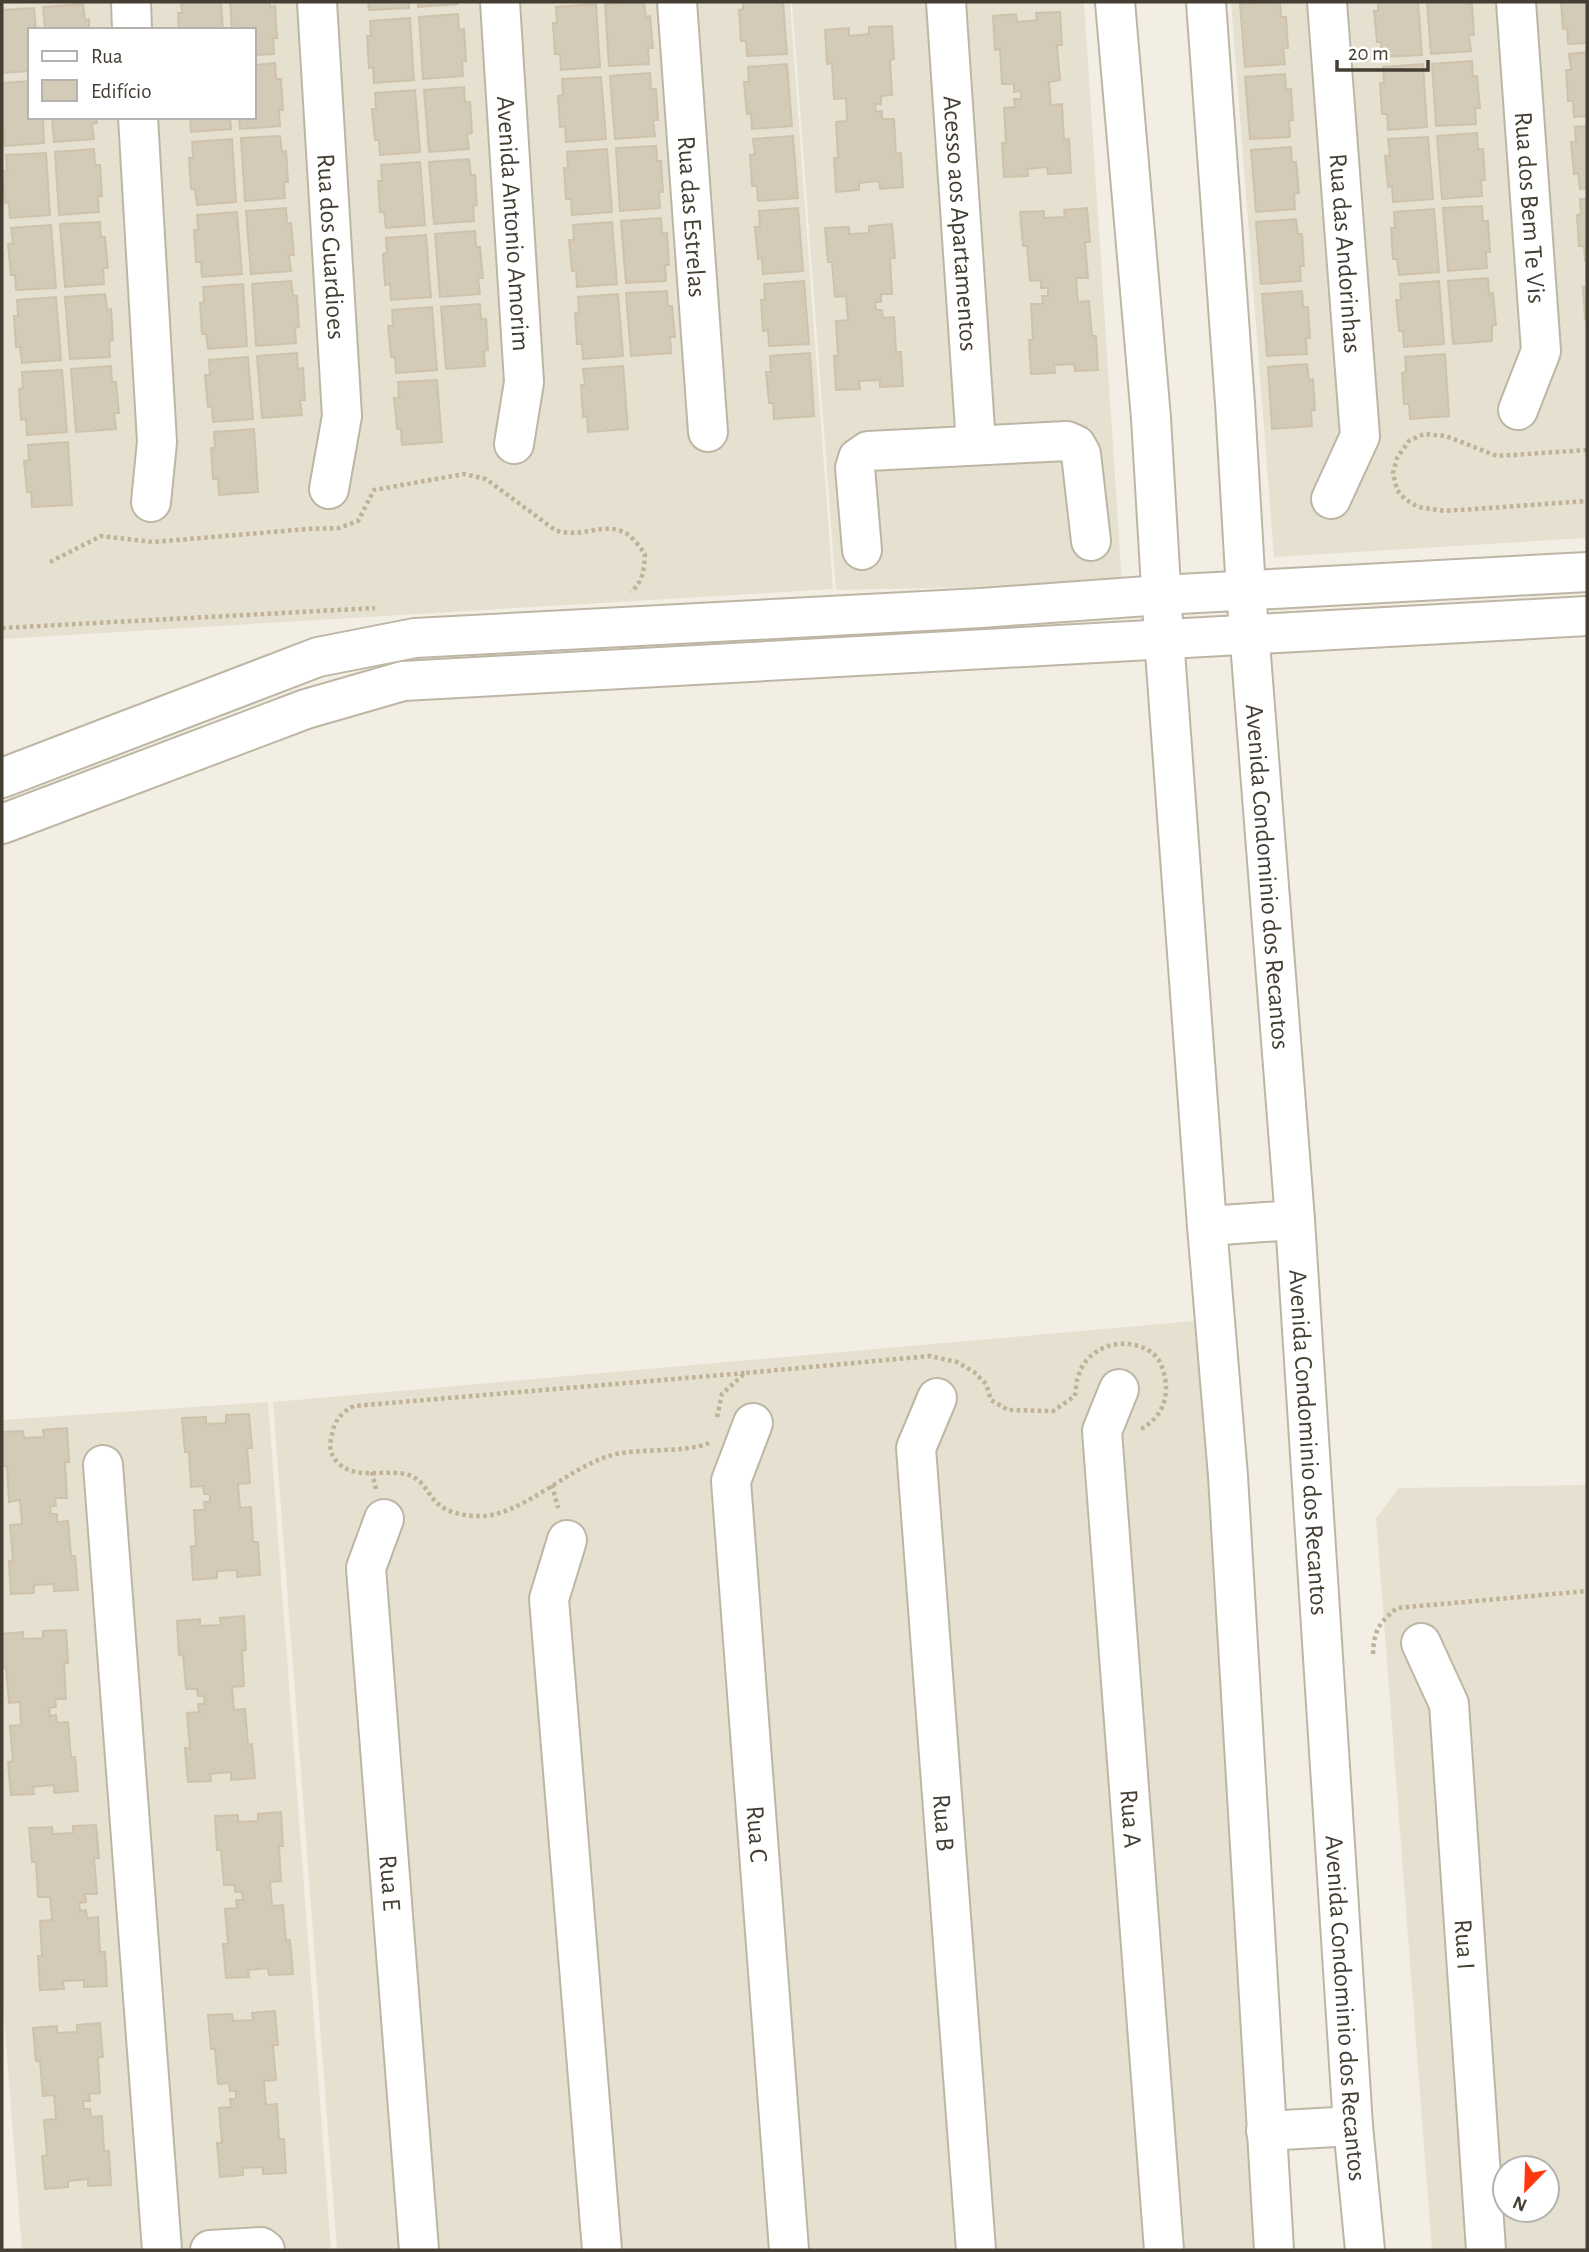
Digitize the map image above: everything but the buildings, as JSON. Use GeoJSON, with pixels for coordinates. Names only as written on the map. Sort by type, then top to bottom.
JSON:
{"type":"FeatureCollection","features":[{"type":"Feature","properties":{"kind":"street"},"geometry":{"type":"LineString","coordinates":[[131,2],[132,28]]}},
{"type":"Feature","properties":{"kind":"street","name":"Rua dos Guardioes"},"geometry":{"type":"LineString","coordinates":[[317,2],[342,416],[329,489]]}},
{"type":"Feature","properties":{"kind":"street","name":"Avenida Antonio Amorim"},"geometry":{"type":"LineString","coordinates":[[500,2],[524,382],[514,444]]}},
{"type":"Feature","properties":{"kind":"street","name":"Rua das Estrelas"},"geometry":{"type":"LineString","coordinates":[[677,2],[708,432]]}},
{"type":"Feature","properties":{"kind":"street","name":"Acesso aos Apartamentos"},"geometry":{"type":"LineString","coordinates":[[946,2],[976,444]]}},
{"type":"Feature","properties":{"kind":"street"},"geometry":{"type":"LineString","coordinates":[[1115,2],[1151,418],[1164,638],[1228,1476],[1275,2250]]}},
{"type":"Feature","properties":{"kind":"street","name":"Avenida Condominio dos Recantos"},"geometry":{"type":"LineString","coordinates":[[1206,2],[1249,633],[1295,1220],[1353,2126],[1365,2250]]}},
{"type":"Feature","properties":{"kind":"street","name":"Rua das Andorinhas"},"geometry":{"type":"LineString","coordinates":[[1327,2],[1360,436],[1331,499]]}},
{"type":"Feature","properties":{"kind":"street","name":"Rua dos Bem Te Vis"},"geometry":{"type":"LineString","coordinates":[[1516,2],[1541,351],[1518,410]]}},
{"type":"Feature","properties":{"kind":"street"},"geometry":{"type":"LineString","coordinates":[[138,119],[158,442],[151,502]]}},
{"type":"Feature","properties":{"kind":"street"},"geometry":{"type":"LineString","coordinates":[[862,550],[855,468],[858,458],[868,451],[976,444],[1067,441],[1076,445],[1081,454],[1091,541]]}},
{"type":"Feature","properties":{"kind":"street"},"geometry":{"type":"LineString","coordinates":[[2,778],[317,657],[415,638],[1587,572]]}},
{"type":"Feature","properties":{"kind":"street"},"geometry":{"type":"LineString","coordinates":[[2,824],[306,709],[404,681],[1587,616]]}},
{"type":"Feature","properties":{"kind":"street"},"geometry":{"type":"LineString","coordinates":[[1207,1226],[1295,1220]]}},
{"type":"Feature","properties":{"kind":"street","name":"Rua A"},"geometry":{"type":"LineString","coordinates":[[1119,1388],[1102,1431],[1164,2250]]}},
{"type":"Feature","properties":{"kind":"street","name":"Rua B"},"geometry":{"type":"LineString","coordinates":[[937,1398],[916,1448],[976,2250]]}},
{"type":"Feature","properties":{"kind":"street","name":"Rua C"},"geometry":{"type":"LineString","coordinates":[[735,1424],[731,1481],[789,2250]]}},
{"type":"Feature","properties":{"kind":"street"},"geometry":{"type":"LineString","coordinates":[[103,1465],[162,2250]]}},
{"type":"Feature","properties":{"kind":"street","name":"Rua E"},"geometry":{"type":"LineString","coordinates":[[384,1519],[366,1568],[419,2250]]}},
{"type":"Feature","properties":{"kind":"street"},"geometry":{"type":"LineString","coordinates":[[567,1540],[549,1598],[602,2250]]}},
{"type":"Feature","properties":{"kind":"street","name":"Rua I"},"geometry":{"type":"LineString","coordinates":[[1421,1643],[1449,1704],[1486,2250]]}},
{"type":"Feature","properties":{"kind":"street"},"geometry":{"type":"LineString","coordinates":[[1266,2131],[1353,2126]]}},
{"type":"Feature","properties":{"kind":"street"},"geometry":{"type":"LineString","coordinates":[[210,2250],[261,2247],[265,2250]]}},
{"type":"Feature","properties":{"kind":"path"},"geometry":{"type":"LineString","coordinates":[[1587,450],[1497,456],[1446,436],[1424,434],[1409,441],[1397,458],[1393,473],[1397,490],[1405,499],[1418,507],[1445,511],[1587,501]]}},
{"type":"Feature","properties":{"kind":"path"},"geometry":{"type":"LineString","coordinates":[[50,562],[101,536],[153,542],[340,528],[358,521],[374,490],[464,474],[486,479],[555,530],[568,535],[608,529],[622,531],[645,554],[644,573],[639,584],[628,595]]}},
{"type":"Feature","properties":{"kind":"path"},"geometry":{"type":"LineString","coordinates":[[2,628],[377,608]]}},
{"type":"Feature","properties":{"kind":"path"},"geometry":{"type":"LineString","coordinates":[[715,1439],[706,1445],[609,1456],[564,1477],[517,1507],[482,1516],[453,1513],[437,1503],[424,1485],[411,1475],[354,1473],[333,1458],[330,1447],[335,1423],[343,1412],[354,1406],[930,1356],[957,1362],[974,1373],[986,1384],[991,1400],[1008,1410],[1053,1411],[1075,1396],[1079,1373],[1092,1352],[1116,1343],[1138,1346],[1153,1353],[1161,1363],[1167,1384],[1166,1399],[1156,1419],[1142,1429],[1128,1433]]}},
{"type":"Feature","properties":{"kind":"path"},"geometry":{"type":"LineString","coordinates":[[735,1424],[717,1410],[722,1394],[745,1373]]}},
{"type":"Feature","properties":{"kind":"path"},"geometry":{"type":"LineString","coordinates":[[1373,1654],[1380,1622],[1396,1608],[1587,1591]]}},
{"type":"Feature","properties":{"kind":"shaded area"},"geometry":{"type":"Polygon","coordinates":[[[2,2],[790,2],[833,589],[2,639],[2,2]]]}},
{"type":"Feature","properties":{"kind":"shaded area"},"geometry":{"type":"Polygon","coordinates":[[[792,2],[1084,2],[1122,584],[836,590],[792,2]]]}},
{"type":"Feature","properties":{"kind":"shaded area"},"geometry":{"type":"Polygon","coordinates":[[[1231,2],[1587,2],[1587,538],[1274,557],[1231,2]]]}},
{"type":"Feature","properties":{"kind":"shaded area"},"geometry":{"type":"Polygon","coordinates":[[[1205,1320],[1270,2250],[337,2250],[273,1402],[1205,1320]]]}},
{"type":"Feature","properties":{"kind":"shaded area"},"geometry":{"type":"Polygon","coordinates":[[[268,1402],[331,2250],[22,2250],[2,1991],[2,1420],[268,1402]]]}},
{"type":"Feature","properties":{"kind":"shaded area"},"geometry":{"type":"Polygon","coordinates":[[[1587,1485],[1587,2250],[1432,2250],[1376,1518],[1399,1488],[1587,1485]]]}}]}
